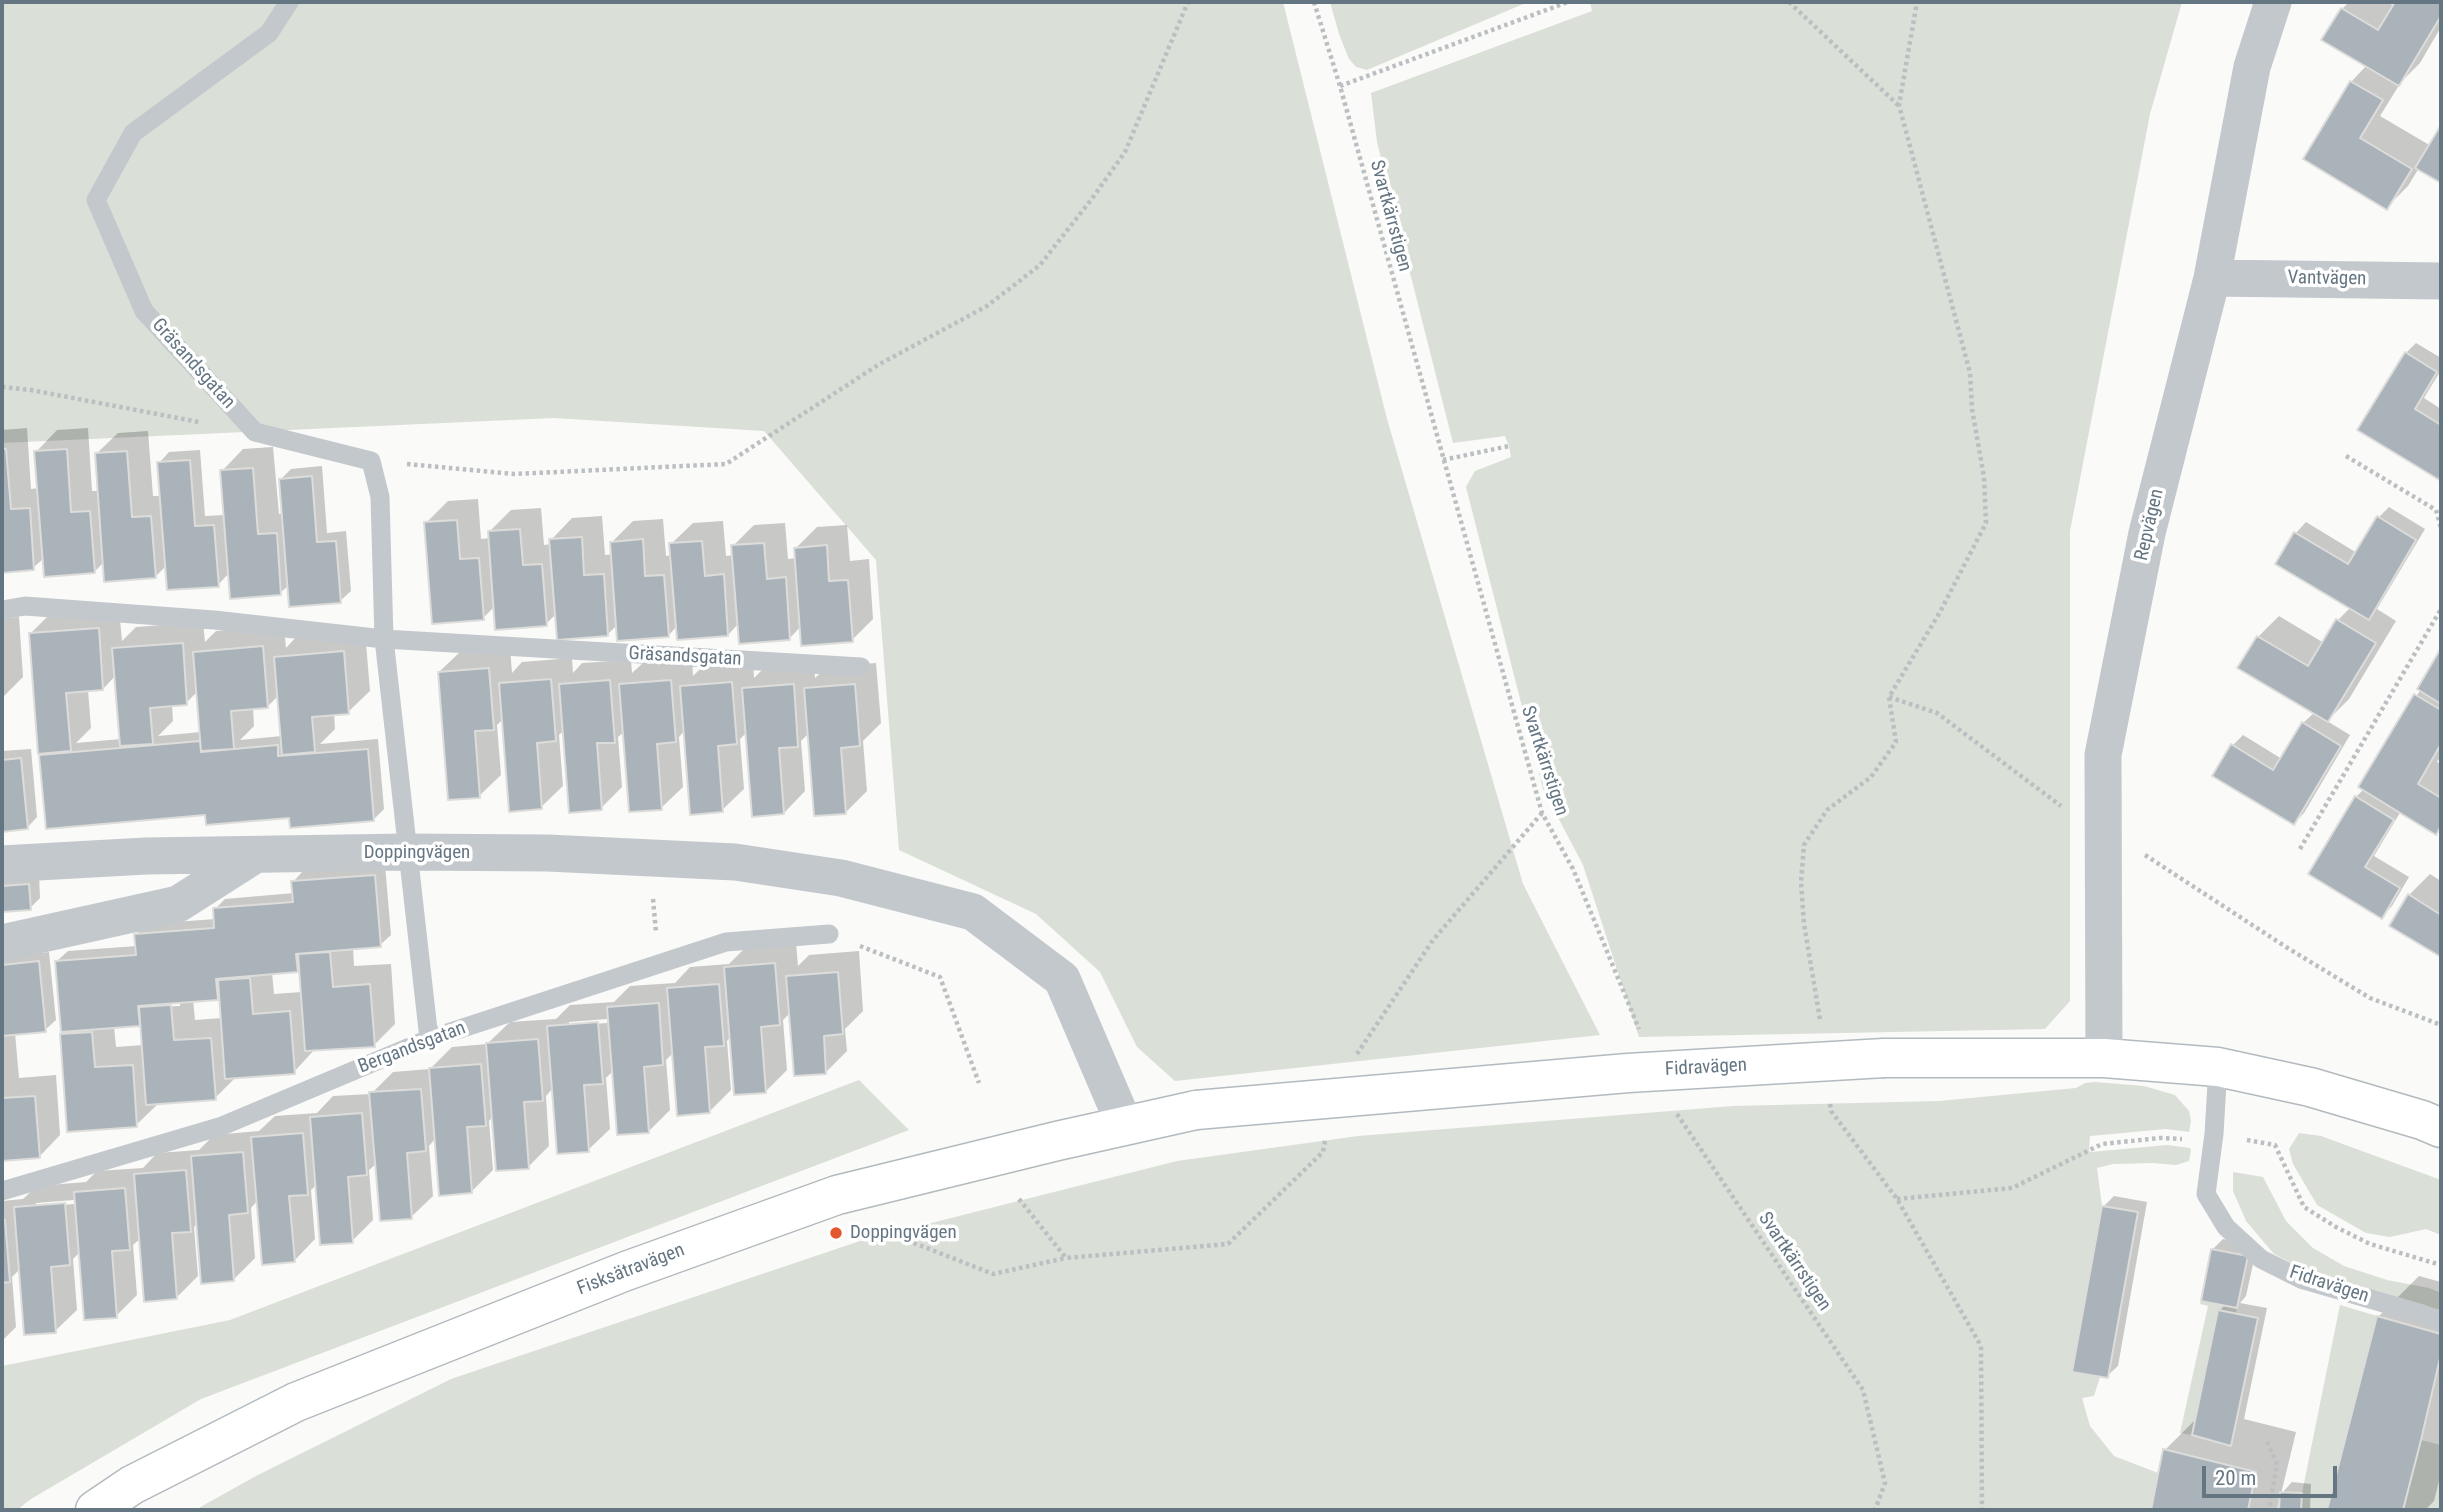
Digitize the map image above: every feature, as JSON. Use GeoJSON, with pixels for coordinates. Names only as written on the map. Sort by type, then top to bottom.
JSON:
{"type":"FeatureCollection","features":[{"type":"Feature","properties":{"kind":"street","name":"Repvägen"},"geometry":{"type":"LineString","coordinates":[[2104,1058],[2103,755],[2147,533],[2212,278],[2252,67],[2273,2]]}},
{"type":"Feature","properties":{"kind":"street","name":"Vantvägen"},"geometry":{"type":"LineString","coordinates":[[2212,278],[2441,281]]}},
{"type":"Feature","properties":{"kind":"street","name":"Doppingvägen"},"geometry":{"type":"LineString","coordinates":[[2,864],[146,856],[407,852],[649,857],[735,862],[841,878],[973,912],[1062,979],[1125,1126]]}},
{"type":"Feature","properties":{"kind":"street"},"geometry":{"type":"LineString","coordinates":[[2,943],[178,904],[256,855]]}},
{"type":"Feature","properties":{"kind":"street","name":"Fidravägen"},"geometry":{"type":"LineString","coordinates":[[1196,1110],[1628,1073],[1884,1058],[2104,1058],[2218,1067],[2310,1087],[2441,1128]]}},
{"type":"Feature","properties":{"kind":"street","name":"Fisksätravägen"},"geometry":{"type":"LineString","coordinates":[[95,1510],[132,1485],[296,1402],[626,1271],[837,1195],[1196,1110]]}},
{"type":"Feature","properties":{"kind":"lane","name":"Gräsandsgatan"},"geometry":{"type":"LineString","coordinates":[[255,432],[144,311],[96,200],[133,133],[269,33],[289,2]]}},
{"type":"Feature","properties":{"kind":"lane"},"geometry":{"type":"LineString","coordinates":[[255,432],[371,461],[380,497],[384,639],[429,1039]]}},
{"type":"Feature","properties":{"kind":"lane","name":"Gräsandsgatan"},"geometry":{"type":"LineString","coordinates":[[2,610],[25,606],[214,620],[384,639],[862,667]]}},
{"type":"Feature","properties":{"kind":"lane","name":"Bergandsgatan"},"geometry":{"type":"LineString","coordinates":[[2,1191],[222,1126],[429,1039],[726,942],[829,934]]}},
{"type":"Feature","properties":{"kind":"lane","name":"Fidravägen"},"geometry":{"type":"LineString","coordinates":[[2218,1067],[2214,1135],[2206,1194],[2226,1227],[2261,1259],[2301,1279],[2441,1322]]}},
{"type":"Feature","properties":{"kind":"path"},"geometry":{"type":"LineString","coordinates":[[371,461],[514,474],[726,464],[878,365],[987,306],[1040,265],[1125,152],[1188,2]]}},
{"type":"Feature","properties":{"kind":"path","name":"Svartkärrstigen"},"geometry":{"type":"LineString","coordinates":[[1314,2],[1340,86],[1542,813],[1573,869],[1642,1036]]}},
{"type":"Feature","properties":{"kind":"path"},"geometry":{"type":"LineString","coordinates":[[1340,86],[1564,2]]}},
{"type":"Feature","properties":{"kind":"path"},"geometry":{"type":"LineString","coordinates":[[1789,2],[1899,105]]}},
{"type":"Feature","properties":{"kind":"path"},"geometry":{"type":"LineString","coordinates":[[1820,1020],[1804,924],[1801,883],[1804,845],[1826,810],[1871,778],[1896,742],[1889,697],[1940,612],[1986,523],[1984,477],[1972,409],[1970,373],[1899,105],[1917,2]]}},
{"type":"Feature","properties":{"kind":"path"},"geometry":{"type":"LineString","coordinates":[[2,387],[32,390],[255,432]]}},
{"type":"Feature","properties":{"kind":"path"},"geometry":{"type":"LineString","coordinates":[[1443,460],[1508,446]]}},
{"type":"Feature","properties":{"kind":"path"},"geometry":{"type":"LineString","coordinates":[[2347,456],[2436,510],[2441,528]]}},
{"type":"Feature","properties":{"kind":"path"},"geometry":{"type":"LineString","coordinates":[[2300,849],[2441,609]]}},
{"type":"Feature","properties":{"kind":"path"},"geometry":{"type":"LineString","coordinates":[[1889,697],[1937,713],[2069,812]]}},
{"type":"Feature","properties":{"kind":"path"},"geometry":{"type":"LineString","coordinates":[[1350,1065],[1433,940],[1542,813]]}},
{"type":"Feature","properties":{"kind":"path"},"geometry":{"type":"LineString","coordinates":[[2135,849],[2370,998],[2441,1025]]}},
{"type":"Feature","properties":{"kind":"path"},"geometry":{"type":"LineString","coordinates":[[649,857],[659,964]]}},
{"type":"Feature","properties":{"kind":"path"},"geometry":{"type":"LineString","coordinates":[[829,934],[940,977],[979,1083]]}},
{"type":"Feature","properties":{"kind":"path"},"geometry":{"type":"LineString","coordinates":[[1830,1098],[1831,1111],[1897,1199],[1980,1346],[1982,1510]]}},
{"type":"Feature","properties":{"kind":"path","name":"Svartkärrstigen"},"geometry":{"type":"LineString","coordinates":[[1676,1112],[1863,1390],[1885,1483],[1875,1510]]}},
{"type":"Feature","properties":{"kind":"path"},"geometry":{"type":"LineString","coordinates":[[877,1229],[993,1274],[1066,1258],[1228,1244],[1324,1152],[1326,1130]]}},
{"type":"Feature","properties":{"kind":"path"},"geometry":{"type":"LineString","coordinates":[[1897,1199],[2012,1188],[2102,1144],[2160,1138],[2184,1139]]}},
{"type":"Feature","properties":{"kind":"path"},"geometry":{"type":"LineString","coordinates":[[2235,1138],[2276,1145],[2304,1207],[2336,1227],[2370,1244],[2441,1265]]}},
{"type":"Feature","properties":{"kind":"path"},"geometry":{"type":"LineString","coordinates":[[1019,1199],[1066,1258]]}},
{"type":"Feature","properties":{"kind":"path"},"geometry":{"type":"LineString","coordinates":[[2267,1442],[2277,1464],[2269,1510]]}},
{"type":"Feature","properties":{"kind":"shaded area"},"geometry":{"type":"Polygon","coordinates":[[[2,2],[1283,2],[1387,419],[1523,884],[1600,1035],[1175,1081],[1137,1047],[1100,972],[1036,914],[899,850],[876,560],[764,431],[554,418],[2,443],[2,2]]]}},
{"type":"Feature","properties":{"kind":"shaded area"},"geometry":{"type":"Polygon","coordinates":[[[1330,2],[1528,2],[1367,70],[1356,67],[1349,59],[1330,2]]]}},
{"type":"Feature","properties":{"kind":"shaded area"},"geometry":{"type":"Polygon","coordinates":[[[1590,2],[2182,2],[2150,114],[2070,531],[2070,1001],[2045,1029],[1639,1037],[1583,865],[1543,789],[1466,487],[1475,471],[1511,457],[1509,446],[1505,436],[1453,443],[1377,142],[1371,93],[1592,11],[1590,2]]]}},
{"type":"Feature","properties":{"kind":"shaded area"},"geometry":{"type":"Polygon","coordinates":[[[859,1080],[909,1130],[201,1399],[31,1499],[17,1510],[2,1510],[2,1366],[230,1320],[859,1080]]]}},
{"type":"Feature","properties":{"kind":"shaded area"},"geometry":{"type":"Polygon","coordinates":[[[2095,1082],[2144,1086],[2175,1095],[2189,1111],[2191,1121],[2189,1132],[2166,1129],[2090,1136],[2091,1152],[2167,1145],[2191,1150],[2189,1161],[2176,1165],[2113,1164],[2097,1168],[2102,1206],[2072,1371],[2100,1377],[2094,1396],[2082,1398],[2090,1426],[2114,1456],[2158,1473],[2150,1510],[195,1510],[256,1476],[451,1379],[860,1241],[1177,1161],[1358,1136],[1733,1106],[1939,1101],[2076,1088],[2095,1082]]]}},
{"type":"Feature","properties":{"kind":"shaded area"},"geometry":{"type":"Polygon","coordinates":[[[2299,1133],[2321,1136],[2441,1180],[2441,1235],[2426,1229],[2390,1237],[2366,1233],[2317,1205],[2293,1164],[2289,1149],[2299,1133]]]}},
{"type":"Feature","properties":{"kind":"shaded area"},"geometry":{"type":"Polygon","coordinates":[[[2233,1172],[2263,1177],[2286,1221],[2313,1248],[2344,1266],[2441,1293],[2441,1310],[2353,1286],[2300,1268],[2274,1254],[2246,1221],[2233,1191],[2233,1172]]]}},
{"type":"Feature","properties":{"kind":"shaded area"},"geometry":{"type":"Polygon","coordinates":[[[2201,1301],[2237,1308],[2236,1314],[2218,1311],[2192,1435],[2180,1433],[2208,1306],[2200,1304],[2201,1301]]]}},
{"type":"Feature","properties":{"kind":"shaded area"},"geometry":{"type":"Polygon","coordinates":[[[2340,1305],[2377,1316],[2327,1510],[2301,1510],[2302,1493],[2340,1305]]]}},
{"type":"Feature","properties":{"kind":"shaded area"},"geometry":{"type":"Polygon","coordinates":[[[2421,1440],[2441,1445],[2441,1510],[2403,1510],[2421,1440]]]}},
{"type":"Feature","properties":{"kind":"building"},"geometry":{"type":"Polygon","coordinates":[[[2395,2],[2441,2],[2441,16],[2399,86],[2321,40],[2341,8],[2378,30],[2395,2]]]}},
{"type":"Feature","properties":{"kind":"building"},"geometry":{"type":"Polygon","coordinates":[[[2350,81],[2383,100],[2360,138],[2412,169],[2387,210],[2303,159],[2350,81]]]}},
{"type":"Feature","properties":{"kind":"building"},"geometry":{"type":"Polygon","coordinates":[[[2441,125],[2441,183],[2415,168],[2441,125]]]}},
{"type":"Feature","properties":{"kind":"building"},"geometry":{"type":"Polygon","coordinates":[[[2405,352],[2437,372],[2415,409],[2441,425],[2441,481],[2357,430],[2405,352]]]}},
{"type":"Feature","properties":{"kind":"building"},"geometry":{"type":"Polygon","coordinates":[[[2,449],[6,449],[11,509],[30,508],[34,570],[2,573],[2,449]]]}},
{"type":"Feature","properties":{"kind":"building"},"geometry":{"type":"Polygon","coordinates":[[[67,449],[71,512],[90,511],[95,573],[44,577],[34,451],[67,449]]]}},
{"type":"Feature","properties":{"kind":"building"},"geometry":{"type":"Polygon","coordinates":[[[127,451],[132,517],[151,516],[156,578],[104,582],[95,453],[127,451]]]}},
{"type":"Feature","properties":{"kind":"building"},"geometry":{"type":"Polygon","coordinates":[[[190,460],[195,526],[214,525],[219,587],[167,590],[157,462],[190,460]]]}},
{"type":"Feature","properties":{"kind":"building"},"geometry":{"type":"Polygon","coordinates":[[[253,468],[258,534],[277,533],[281,595],[230,599],[220,470],[253,468]]]}},
{"type":"Feature","properties":{"kind":"building"},"geometry":{"type":"Polygon","coordinates":[[[312,476],[317,542],[336,541],[341,603],[289,607],[279,479],[312,476]]]}},
{"type":"Feature","properties":{"kind":"building"},"geometry":{"type":"Polygon","coordinates":[[[2377,516],[2416,540],[2369,620],[2275,564],[2294,532],[2348,564],[2377,516]]]}},
{"type":"Feature","properties":{"kind":"building"},"geometry":{"type":"Polygon","coordinates":[[[457,520],[460,559],[479,558],[484,620],[432,624],[424,522],[457,520]]]}},
{"type":"Feature","properties":{"kind":"building"},"geometry":{"type":"Polygon","coordinates":[[[520,529],[523,565],[542,564],[547,626],[495,630],[488,531],[520,529]]]}},
{"type":"Feature","properties":{"kind":"building"},"geometry":{"type":"Polygon","coordinates":[[[582,537],[584,575],[604,574],[608,636],[557,640],[549,539],[582,537]]]}},
{"type":"Feature","properties":{"kind":"building"},"geometry":{"type":"Polygon","coordinates":[[[643,539],[645,576],[664,575],[669,637],[617,641],[610,542],[643,539]]]}},
{"type":"Feature","properties":{"kind":"building"},"geometry":{"type":"Polygon","coordinates":[[[702,541],[705,576],[724,574],[728,636],[677,640],[669,543],[702,541]]]}},
{"type":"Feature","properties":{"kind":"building"},"geometry":{"type":"Polygon","coordinates":[[[764,543],[767,579],[786,577],[790,640],[739,644],[731,545],[764,543]]]}},
{"type":"Feature","properties":{"kind":"building"},"geometry":{"type":"Polygon","coordinates":[[[827,545],[829,581],[848,580],[853,642],[801,646],[794,548],[827,545]]]}},
{"type":"Feature","properties":{"kind":"building"},"geometry":{"type":"Polygon","coordinates":[[[2336,619],[2376,643],[2328,722],[2237,668],[2257,636],[2308,666],[2336,619]]]}},
{"type":"Feature","properties":{"kind":"building"},"geometry":{"type":"Polygon","coordinates":[[[99,628],[103,690],[66,693],[71,751],[38,754],[29,633],[99,628]]]}},
{"type":"Feature","properties":{"kind":"building"},"geometry":{"type":"Polygon","coordinates":[[[183,643],[187,705],[150,708],[153,744],[120,746],[112,648],[183,643]]]}},
{"type":"Feature","properties":{"kind":"building"},"geometry":{"type":"Polygon","coordinates":[[[263,646],[268,708],[231,711],[234,749],[201,751],[193,652],[263,646]]]}},
{"type":"Feature","properties":{"kind":"building"},"geometry":{"type":"Polygon","coordinates":[[[2441,648],[2441,704],[2417,689],[2441,648]]]}},
{"type":"Feature","properties":{"kind":"building"},"geometry":{"type":"Polygon","coordinates":[[[344,651],[349,714],[312,717],[315,752],[282,755],[274,657],[344,651]]]}},
{"type":"Feature","properties":{"kind":"building"},"geometry":{"type":"Polygon","coordinates":[[[489,668],[494,730],[475,731],[480,798],[448,800],[438,672],[489,668]]]}},
{"type":"Feature","properties":{"kind":"building"},"geometry":{"type":"Polygon","coordinates":[[[551,679],[556,741],[537,743],[542,809],[509,812],[499,683],[551,679]]]}},
{"type":"Feature","properties":{"kind":"building"},"geometry":{"type":"Polygon","coordinates":[[[610,680],[615,743],[597,743],[602,810],[569,813],[559,684],[610,680]]]}},
{"type":"Feature","properties":{"kind":"building"},"geometry":{"type":"Polygon","coordinates":[[[671,680],[676,742],[657,744],[662,810],[629,812],[619,684],[671,680]]]}},
{"type":"Feature","properties":{"kind":"building"},"geometry":{"type":"Polygon","coordinates":[[[732,682],[737,744],[718,746],[723,812],[690,815],[680,686],[732,682]]]}},
{"type":"Feature","properties":{"kind":"building"},"geometry":{"type":"Polygon","coordinates":[[[794,684],[798,747],[779,748],[784,814],[752,817],[742,688],[794,684]]]}},
{"type":"Feature","properties":{"kind":"building"},"geometry":{"type":"Polygon","coordinates":[[[855,684],[860,746],[841,748],[846,814],[814,816],[804,688],[855,684]]]}},
{"type":"Feature","properties":{"kind":"building"},"geometry":{"type":"Polygon","coordinates":[[[2414,694],[2441,710],[2441,744],[2418,784],[2441,798],[2441,826],[2436,835],[2358,787],[2414,694]]]}},
{"type":"Feature","properties":{"kind":"building"},"geometry":{"type":"Polygon","coordinates":[[[2302,722],[2341,746],[2294,825],[2212,776],[2231,744],[2273,770],[2302,722]]]}},
{"type":"Feature","properties":{"kind":"building"},"geometry":{"type":"Polygon","coordinates":[[[200,741],[201,752],[278,745],[278,756],[368,749],[374,821],[290,828],[289,818],[206,825],[205,815],[46,829],[39,755],[200,741]]]}},
{"type":"Feature","properties":{"kind":"building"},"geometry":{"type":"Polygon","coordinates":[[[21,758],[28,829],[2,832],[2,760],[21,758]]]}},
{"type":"Feature","properties":{"kind":"building"},"geometry":{"type":"Polygon","coordinates":[[[2355,796],[2394,820],[2365,867],[2400,888],[2382,919],[2308,874],[2355,796]]]}},
{"type":"Feature","properties":{"kind":"building"},"geometry":{"type":"Polygon","coordinates":[[[375,875],[381,947],[296,954],[298,972],[216,979],[218,1000],[138,1006],[140,1026],[61,1032],[55,961],[136,955],[134,934],[214,928],[213,908],[293,902],[291,881],[375,875]]]}},
{"type":"Feature","properties":{"kind":"building"},"geometry":{"type":"Polygon","coordinates":[[[29,884],[31,910],[2,912],[2,886],[29,884]]]}},
{"type":"Feature","properties":{"kind":"building"},"geometry":{"type":"Polygon","coordinates":[[[2408,894],[2441,915],[2441,957],[2389,926],[2408,894]]]}},
{"type":"Feature","properties":{"kind":"building"},"geometry":{"type":"Polygon","coordinates":[[[330,952],[333,987],[370,984],[375,1047],[305,1051],[298,954],[330,952]]]}},
{"type":"Feature","properties":{"kind":"building"},"geometry":{"type":"Polygon","coordinates":[[[39,961],[46,1032],[2,1036],[2,965],[39,961]]]}},
{"type":"Feature","properties":{"kind":"building"},"geometry":{"type":"Polygon","coordinates":[[[775,963],[780,1025],[761,1027],[766,1093],[734,1095],[724,967],[775,963]]]}},
{"type":"Feature","properties":{"kind":"building"},"geometry":{"type":"Polygon","coordinates":[[[838,972],[843,1034],[824,1036],[826,1074],[794,1076],[786,976],[838,972]]]}},
{"type":"Feature","properties":{"kind":"building"},"geometry":{"type":"Polygon","coordinates":[[[250,978],[253,1014],[290,1011],[295,1074],[225,1079],[218,980],[250,978]]]}},
{"type":"Feature","properties":{"kind":"building"},"geometry":{"type":"Polygon","coordinates":[[[719,984],[724,1046],[705,1047],[710,1113],[677,1116],[667,988],[719,984]]]}},
{"type":"Feature","properties":{"kind":"building"},"geometry":{"type":"Polygon","coordinates":[[[659,1003],[663,1065],[644,1067],[649,1133],[617,1135],[607,1007],[659,1003]]]}},
{"type":"Feature","properties":{"kind":"building"},"geometry":{"type":"Polygon","coordinates":[[[171,1005],[174,1040],[211,1038],[216,1100],[146,1105],[139,1007],[171,1005]]]}},
{"type":"Feature","properties":{"kind":"building"},"geometry":{"type":"Polygon","coordinates":[[[598,1022],[603,1084],[584,1085],[589,1152],[557,1154],[547,1026],[598,1022]]]}},
{"type":"Feature","properties":{"kind":"building"},"geometry":{"type":"Polygon","coordinates":[[[92,1032],[95,1067],[133,1065],[137,1127],[67,1132],[60,1034],[92,1032]]]}},
{"type":"Feature","properties":{"kind":"building"},"geometry":{"type":"Polygon","coordinates":[[[538,1039],[543,1101],[524,1102],[529,1169],[496,1171],[486,1043],[538,1039]]]}},
{"type":"Feature","properties":{"kind":"building"},"geometry":{"type":"Polygon","coordinates":[[[481,1064],[486,1126],[467,1127],[472,1193],[439,1196],[429,1068],[481,1064]]]}},
{"type":"Feature","properties":{"kind":"building"},"geometry":{"type":"Polygon","coordinates":[[[421,1089],[426,1151],[407,1153],[412,1219],[380,1221],[369,1092],[421,1089]]]}},
{"type":"Feature","properties":{"kind":"building"},"geometry":{"type":"Polygon","coordinates":[[[35,1096],[40,1158],[2,1161],[2,1098],[35,1096]]]}},
{"type":"Feature","properties":{"kind":"building"},"geometry":{"type":"Polygon","coordinates":[[[362,1113],[367,1175],[348,1177],[353,1243],[320,1245],[310,1117],[362,1113]]]}},
{"type":"Feature","properties":{"kind":"building"},"geometry":{"type":"Polygon","coordinates":[[[303,1133],[308,1195],[289,1196],[295,1262],[262,1265],[251,1137],[303,1133]]]}},
{"type":"Feature","properties":{"kind":"building"},"geometry":{"type":"Polygon","coordinates":[[[243,1152],[248,1213],[229,1215],[234,1281],[201,1284],[191,1156],[243,1152]]]}},
{"type":"Feature","properties":{"kind":"building"},"geometry":{"type":"Polygon","coordinates":[[[186,1170],[191,1232],[172,1233],[177,1299],[144,1302],[134,1174],[186,1170]]]}},
{"type":"Feature","properties":{"kind":"building"},"geometry":{"type":"Polygon","coordinates":[[[125,1188],[130,1250],[112,1251],[117,1318],[84,1320],[74,1192],[125,1188]]]}},
{"type":"Feature","properties":{"kind":"building"},"geometry":{"type":"Polygon","coordinates":[[[65,1203],[70,1265],[51,1267],[56,1333],[24,1335],[14,1207],[65,1203]]]}},
{"type":"Feature","properties":{"kind":"building"},"geometry":{"type":"Polygon","coordinates":[[[2102,1206],[2138,1212],[2108,1378],[2072,1372],[2102,1206]]]}},
{"type":"Feature","properties":{"kind":"building"},"geometry":{"type":"Polygon","coordinates":[[[2,1220],[5,1220],[10,1282],[2,1283],[2,1220]]]}},
{"type":"Feature","properties":{"kind":"building"},"geometry":{"type":"Polygon","coordinates":[[[2211,1249],[2248,1256],[2237,1308],[2201,1301],[2211,1249]]]}},
{"type":"Feature","properties":{"kind":"building"},"geometry":{"type":"Polygon","coordinates":[[[2218,1310],[2258,1318],[2231,1446],[2192,1435],[2218,1310]]]}},
{"type":"Feature","properties":{"kind":"building"},"geometry":{"type":"Polygon","coordinates":[[[2377,1316],[2441,1334],[2441,1354],[2403,1510],[2327,1510],[2377,1316]]]}},
{"type":"Feature","properties":{"kind":"building"},"geometry":{"type":"Polygon","coordinates":[[[2163,1449],[2256,1472],[2248,1510],[2151,1510],[2163,1449]]]}},
{"type":"Feature","properties":{"kind":"building"},"geometry":{"type":"Polygon","coordinates":[[[2280,1492],[2302,1493],[2301,1510],[2279,1510],[2280,1492]]]}},
{"type":"Feature","properties":{"kind":"place","name":"Doppingvägen"},"geometry":{"type":"Point","coordinates":[836,1233]}}]}
